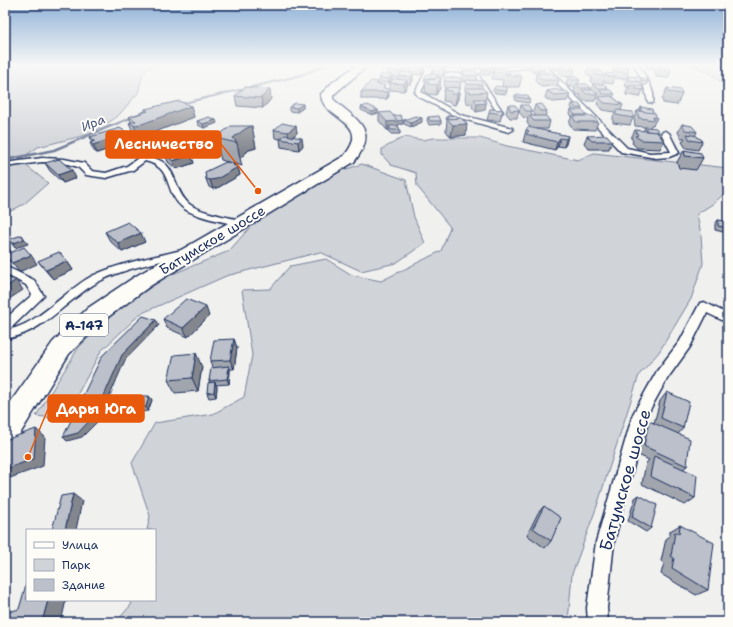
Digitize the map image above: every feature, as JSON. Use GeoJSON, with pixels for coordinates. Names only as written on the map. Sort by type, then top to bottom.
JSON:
{"type":"FeatureCollection","features":[{"type":"Feature","properties":{"kind":"highway","name":"Батумское шоссе"},"geometry":{"type":"LineString","coordinates":[[5,433],[61,348],[80,328],[112,302],[349,158],[357,150],[362,142],[356,126],[327,100],[327,94]]}},
{"type":"Feature","properties":{"kind":"street"},"geometry":{"type":"LineString","coordinates":[[420,94],[424,99],[459,116],[509,130]]}},
{"type":"Feature","properties":{"kind":"street"},"geometry":{"type":"LineString","coordinates":[[488,94],[500,112]]}},
{"type":"Feature","properties":{"kind":"street"},"geometry":{"type":"LineString","coordinates":[[570,94],[624,150],[636,153],[666,156],[675,153],[664,133]]}},
{"type":"Feature","properties":{"kind":"street"},"geometry":{"type":"LineString","coordinates":[[650,94],[652,102]]}},
{"type":"Feature","properties":{"kind":"street"},"geometry":{"type":"LineString","coordinates":[[5,166],[42,160],[64,161],[81,165],[89,173],[106,176],[130,168],[144,158],[157,160],[168,168],[175,192],[186,206],[241,223]]}},
{"type":"Feature","properties":{"kind":"street"},"geometry":{"type":"LineString","coordinates":[[5,334],[13,333],[33,324],[94,279],[112,272],[196,250]]}},
{"type":"Feature","properties":{"kind":"street"},"geometry":{"type":"LineString","coordinates":[[5,270],[29,280],[37,288],[38,296],[5,326]]}},
{"type":"Feature","properties":{"kind":"street","name":"Батумское шоссе"},"geometry":{"type":"LineString","coordinates":[[598,622],[597,608],[605,542],[640,414],[662,375],[685,344],[704,306],[728,319]]}},
{"type":"Feature","properties":{"kind":"green space"},"geometry":{"type":"Polygon","coordinates":[[[5,94],[137,94],[117,117],[90,134],[38,147],[19,160],[48,183],[24,204],[5,214],[5,94]]]}},
{"type":"Feature","properties":{"kind":"green space"},"geometry":{"type":"Polygon","coordinates":[[[404,137],[423,140],[433,138],[480,138],[507,146],[578,160],[594,153],[728,168],[728,190],[714,203],[697,214],[701,235],[703,264],[691,299],[659,352],[639,375],[597,506],[572,574],[568,622],[116,622],[131,605],[132,601],[156,601],[156,529],[147,529],[150,516],[132,463],[155,423],[213,414],[244,397],[252,355],[242,290],[270,289],[290,266],[326,259],[352,275],[381,281],[441,251],[450,227],[417,186],[416,173],[391,165],[382,155],[382,149],[404,137]]]}},
{"type":"Feature","properties":{"kind":"green space"},"geometry":{"type":"Polygon","coordinates":[[[362,164],[406,180],[414,217],[425,243],[396,263],[361,271],[320,252],[226,276],[140,314],[101,351],[64,419],[36,416],[79,347],[118,309],[168,276],[229,251],[251,226],[334,173],[362,164]]]}},
{"type":"Feature","properties":{"kind":"building"},"geometry":{"type":"Polygon","coordinates":[[[237,94],[265,94],[261,98],[235,96],[237,94]]]}},
{"type":"Feature","properties":{"kind":"building"},"geometry":{"type":"Polygon","coordinates":[[[515,95],[527,95],[530,99],[517,97],[515,95]]]}},
{"type":"Feature","properties":{"kind":"building"},"geometry":{"type":"Polygon","coordinates":[[[611,96],[623,105],[604,103],[599,97],[611,96]]]}},
{"type":"Feature","properties":{"kind":"building"},"geometry":{"type":"Polygon","coordinates":[[[474,99],[483,99],[486,103],[477,104],[474,99]]]}},
{"type":"Feature","properties":{"kind":"building"},"geometry":{"type":"Polygon","coordinates":[[[179,101],[191,106],[142,124],[134,125],[129,123],[136,121],[129,117],[148,111],[145,109],[179,101]]]}},
{"type":"Feature","properties":{"kind":"building"},"geometry":{"type":"Polygon","coordinates":[[[295,103],[303,104],[297,108],[289,107],[295,103]]]}},
{"type":"Feature","properties":{"kind":"building"},"geometry":{"type":"Polygon","coordinates":[[[542,104],[547,111],[540,111],[535,105],[542,104]]]}},
{"type":"Feature","properties":{"kind":"building"},"geometry":{"type":"Polygon","coordinates":[[[572,104],[579,104],[582,108],[576,108],[572,104]]]}},
{"type":"Feature","properties":{"kind":"building"},"geometry":{"type":"Polygon","coordinates":[[[368,105],[378,110],[372,112],[361,107],[368,105]]]}},
{"type":"Feature","properties":{"kind":"building"},"geometry":{"type":"Polygon","coordinates":[[[508,105],[515,105],[519,110],[511,111],[508,105]]]}},
{"type":"Feature","properties":{"kind":"building"},"geometry":{"type":"Polygon","coordinates":[[[521,105],[528,105],[532,111],[526,111],[521,105]]]}},
{"type":"Feature","properties":{"kind":"building"},"geometry":{"type":"Polygon","coordinates":[[[641,107],[652,109],[653,113],[641,112],[641,107]]]}},
{"type":"Feature","properties":{"kind":"building"},"geometry":{"type":"Polygon","coordinates":[[[490,109],[503,110],[502,114],[489,112],[490,109]]]}},
{"type":"Feature","properties":{"kind":"building"},"geometry":{"type":"Polygon","coordinates":[[[571,110],[583,110],[587,115],[575,115],[571,110]]]}},
{"type":"Feature","properties":{"kind":"building"},"geometry":{"type":"Polygon","coordinates":[[[616,110],[633,112],[633,118],[616,115],[616,110]]]}},
{"type":"Feature","properties":{"kind":"building"},"geometry":{"type":"Polygon","coordinates":[[[637,111],[655,113],[657,118],[653,117],[654,120],[639,118],[637,111]]]}},
{"type":"Feature","properties":{"kind":"building"},"geometry":{"type":"Polygon","coordinates":[[[390,112],[398,121],[387,122],[379,113],[390,112]]]}},
{"type":"Feature","properties":{"kind":"building"},"geometry":{"type":"Polygon","coordinates":[[[400,115],[403,120],[398,121],[393,116],[400,115]]]}},
{"type":"Feature","properties":{"kind":"building"},"geometry":{"type":"Polygon","coordinates":[[[456,115],[458,118],[449,119],[447,116],[456,115]]]}},
{"type":"Feature","properties":{"kind":"building"},"geometry":{"type":"Polygon","coordinates":[[[415,116],[422,118],[411,123],[404,120],[415,116]]]}},
{"type":"Feature","properties":{"kind":"building"},"geometry":{"type":"Polygon","coordinates":[[[439,116],[441,121],[430,121],[428,117],[439,116]]]}},
{"type":"Feature","properties":{"kind":"building"},"geometry":{"type":"Polygon","coordinates":[[[529,116],[546,116],[550,121],[534,121],[529,116]]]}},
{"type":"Feature","properties":{"kind":"building"},"geometry":{"type":"Polygon","coordinates":[[[572,116],[593,116],[598,122],[576,122],[572,116]]]}},
{"type":"Feature","properties":{"kind":"building"},"geometry":{"type":"Polygon","coordinates":[[[209,117],[216,120],[203,124],[197,121],[209,117]]]}},
{"type":"Feature","properties":{"kind":"building"},"geometry":{"type":"Polygon","coordinates":[[[461,118],[467,124],[453,125],[447,119],[461,118]]]}},
{"type":"Feature","properties":{"kind":"building"},"geometry":{"type":"Polygon","coordinates":[[[282,123],[296,126],[288,132],[274,130],[282,123]]]}},
{"type":"Feature","properties":{"kind":"building"},"geometry":{"type":"Polygon","coordinates":[[[682,124],[692,126],[697,132],[685,130],[682,124]]]}},
{"type":"Feature","properties":{"kind":"building"},"geometry":{"type":"Polygon","coordinates":[[[231,126],[252,126],[245,129],[233,138],[237,143],[215,138],[231,126]]]}},
{"type":"Feature","properties":{"kind":"building"},"geometry":{"type":"Polygon","coordinates":[[[389,126],[398,126],[400,130],[391,130],[389,126]]]}},
{"type":"Feature","properties":{"kind":"building"},"geometry":{"type":"Polygon","coordinates":[[[528,127],[568,136],[566,139],[560,138],[557,142],[526,134],[529,131],[526,130],[528,127]]]}},
{"type":"Feature","properties":{"kind":"building"},"geometry":{"type":"Polygon","coordinates":[[[645,127],[656,128],[659,133],[647,131],[645,127]]]}},
{"type":"Feature","properties":{"kind":"building"},"geometry":{"type":"Polygon","coordinates":[[[120,128],[128,133],[93,145],[90,143],[95,141],[90,137],[120,128]]]}},
{"type":"Feature","properties":{"kind":"building"},"geometry":{"type":"Polygon","coordinates":[[[635,130],[657,132],[664,141],[641,140],[635,136],[638,135],[635,130]]]}},
{"type":"Feature","properties":{"kind":"building"},"geometry":{"type":"Polygon","coordinates":[[[687,134],[697,136],[702,142],[690,140],[687,134]]]}},
{"type":"Feature","properties":{"kind":"building"},"geometry":{"type":"Polygon","coordinates":[[[285,135],[302,138],[298,142],[280,139],[285,135]]]}},
{"type":"Feature","properties":{"kind":"building"},"geometry":{"type":"Polygon","coordinates":[[[607,135],[612,141],[592,141],[587,136],[607,135]]]}},
{"type":"Feature","properties":{"kind":"building"},"geometry":{"type":"Polygon","coordinates":[[[182,148],[191,155],[173,161],[165,154],[182,148]]]}},
{"type":"Feature","properties":{"kind":"building"},"geometry":{"type":"Polygon","coordinates":[[[684,150],[701,153],[703,158],[685,156],[684,150]]]}},
{"type":"Feature","properties":{"kind":"building"},"geometry":{"type":"Polygon","coordinates":[[[59,159],[72,170],[58,175],[45,163],[59,159]]]}},
{"type":"Feature","properties":{"kind":"building"},"geometry":{"type":"Polygon","coordinates":[[[226,162],[236,164],[233,165],[238,167],[217,179],[206,179],[205,172],[226,162]]]}},
{"type":"Feature","properties":{"kind":"building"},"geometry":{"type":"Polygon","coordinates":[[[718,220],[728,222],[728,228],[718,226],[718,220]]]}},
{"type":"Feature","properties":{"kind":"building"},"geometry":{"type":"Polygon","coordinates":[[[128,222],[141,233],[118,243],[105,232],[128,222]]]}},
{"type":"Feature","properties":{"kind":"building"},"geometry":{"type":"Polygon","coordinates":[[[22,235],[24,239],[12,244],[10,239],[22,235]]]}},
{"type":"Feature","properties":{"kind":"building"},"geometry":{"type":"Polygon","coordinates":[[[5,244],[10,250],[5,252],[5,244]]]}},
{"type":"Feature","properties":{"kind":"building"},"geometry":{"type":"Polygon","coordinates":[[[24,247],[31,255],[12,263],[5,255],[24,247]]]}},
{"type":"Feature","properties":{"kind":"building"},"geometry":{"type":"Polygon","coordinates":[[[59,252],[67,261],[46,270],[38,261],[59,252]]]}},
{"type":"Feature","properties":{"kind":"building"},"geometry":{"type":"Polygon","coordinates":[[[5,277],[16,280],[5,288],[5,277]]]}},
{"type":"Feature","properties":{"kind":"building"},"geometry":{"type":"Polygon","coordinates":[[[186,299],[206,307],[183,328],[163,319],[186,299]]]}},
{"type":"Feature","properties":{"kind":"building"},"geometry":{"type":"Polygon","coordinates":[[[143,316],[156,320],[122,355],[96,414],[78,433],[63,437],[102,356],[143,316]]]}},
{"type":"Feature","properties":{"kind":"building"},"geometry":{"type":"Polygon","coordinates":[[[234,339],[230,360],[210,361],[214,340],[234,339]]]}},
{"type":"Feature","properties":{"kind":"building"},"geometry":{"type":"Polygon","coordinates":[[[196,353],[192,378],[168,380],[174,355],[196,353]]]}},
{"type":"Feature","properties":{"kind":"building"},"geometry":{"type":"Polygon","coordinates":[[[229,366],[227,379],[209,381],[211,368],[229,366]]]}},
{"type":"Feature","properties":{"kind":"building"},"geometry":{"type":"Polygon","coordinates":[[[215,382],[214,392],[207,393],[208,383],[215,382]]]}},
{"type":"Feature","properties":{"kind":"building"},"geometry":{"type":"Polygon","coordinates":[[[667,392],[689,402],[683,428],[661,418],[667,392]]]}},
{"type":"Feature","properties":{"kind":"building"},"geometry":{"type":"Polygon","coordinates":[[[141,396],[149,396],[146,407],[137,407],[141,396]]]}},
{"type":"Feature","properties":{"kind":"building"},"geometry":{"type":"Polygon","coordinates":[[[649,421],[690,439],[687,466],[644,446],[649,421]]]}},
{"type":"Feature","properties":{"kind":"building"},"geometry":{"type":"Polygon","coordinates":[[[36,429],[34,459],[5,469],[5,440],[36,429]]]}},
{"type":"Feature","properties":{"kind":"building"},"geometry":{"type":"Polygon","coordinates":[[[654,456],[697,475],[695,498],[650,476],[654,456]]]}},
{"type":"Feature","properties":{"kind":"building"},"geometry":{"type":"Polygon","coordinates":[[[73,494],[65,529],[52,529],[61,496],[73,494]]]}},
{"type":"Feature","properties":{"kind":"building"},"geometry":{"type":"Polygon","coordinates":[[[639,495],[657,505],[651,528],[632,517],[639,495]]]}},
{"type":"Feature","properties":{"kind":"building"},"geometry":{"type":"Polygon","coordinates":[[[544,506],[561,518],[551,541],[533,528],[544,506]]]}},
{"type":"Feature","properties":{"kind":"building"},"geometry":{"type":"Polygon","coordinates":[[[680,525],[714,543],[708,590],[672,568],[674,558],[671,556],[675,532],[679,534],[680,525]]]}},
{"type":"Feature","properties":{"kind":"building"},"geometry":{"type":"Polygon","coordinates":[[[26,584],[26,601],[48,601],[42,622],[5,622],[5,613],[19,609],[26,584]]]}},
{"type":"Feature","properties":{"kind":"waterway","name":"Ира"},"geometry":{"type":"LineString","coordinates":[[180,104],[221,94]]}},
{"type":"Feature","properties":{"kind":"waterway","name":"Ира"},"geometry":{"type":"LineString","coordinates":[[111,126],[133,117]]}},
{"type":"Feature","properties":{"kind":"waterway","name":"Ира"},"geometry":{"type":"LineString","coordinates":[[5,160],[54,150],[113,125]]}},
{"type":"Feature","properties":{"kind":"place","name":"Лесничество"},"geometry":{"type":"Point","coordinates":[258,191]}},
{"type":"Feature","properties":{"kind":"place","name":"Дары Юга"},"geometry":{"type":"Point","coordinates":[28,457]}}]}
